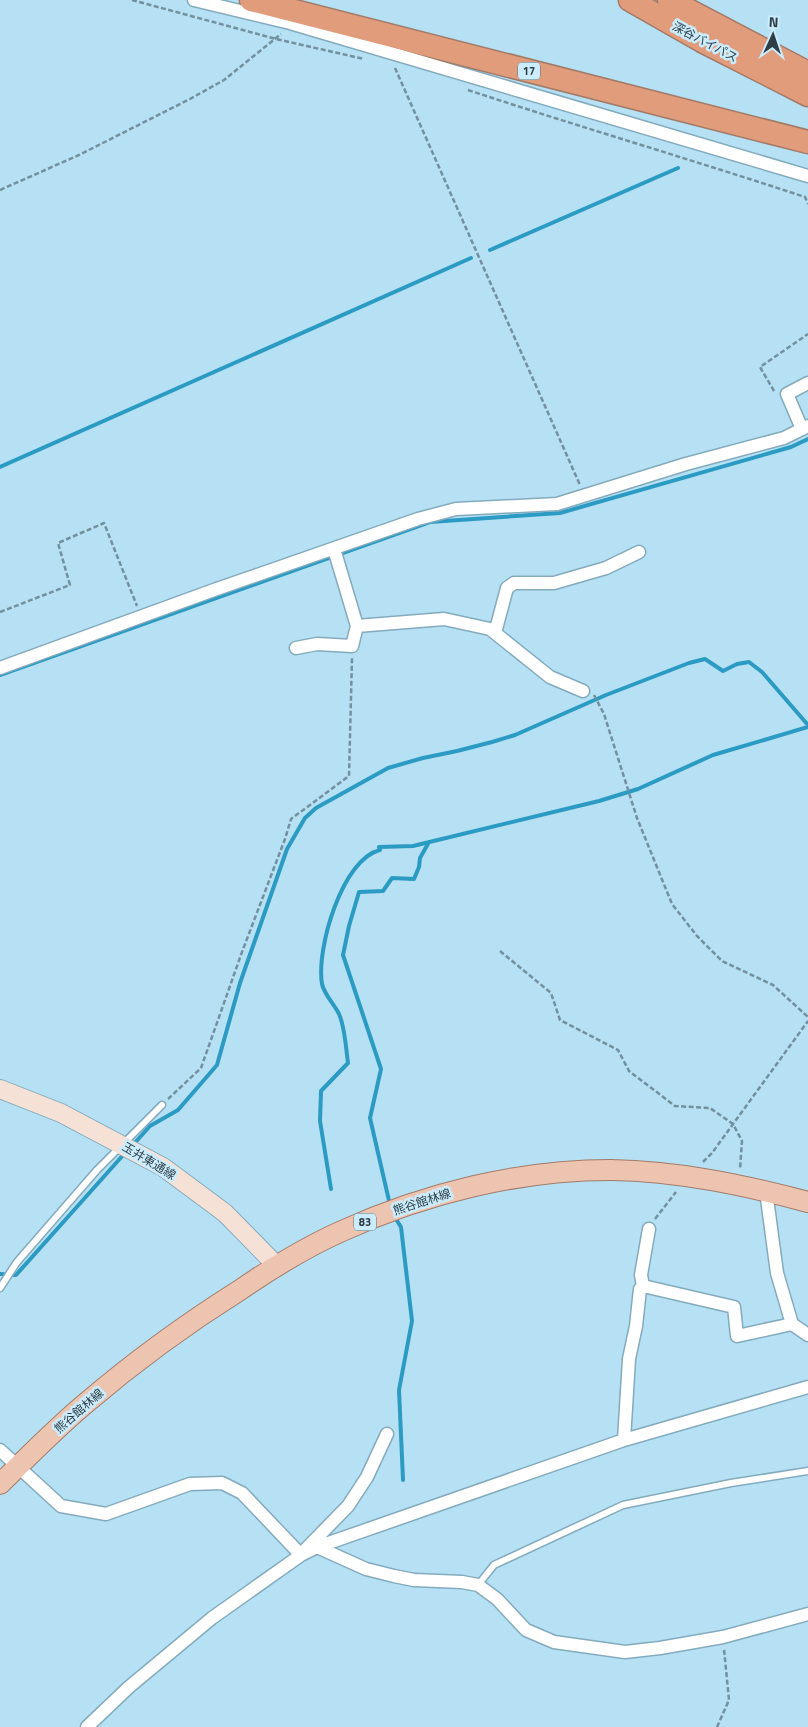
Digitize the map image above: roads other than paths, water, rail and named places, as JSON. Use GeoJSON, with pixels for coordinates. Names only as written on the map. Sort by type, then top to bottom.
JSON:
{"type":"FeatureCollection","features":[{"type":"Feature","properties":{"kind":"highway","name":"17"},"geometry":{"type":"LineString","coordinates":[[251,0],[292,17],[808,142]]}},
{"type":"Feature","properties":{"kind":"highway","name":"深谷バイパス"},"geometry":{"type":"LineString","coordinates":[[630,0],[702,41],[808,95]]}},
{"type":"Feature","properties":{"kind":"highway","name":"深谷バイパス"},"geometry":{"type":"LineString","coordinates":[[669,0],[808,74]]}},
{"type":"Feature","properties":{"kind":"main road","name":"熊谷館林線"},"geometry":{"type":"LineString","coordinates":[[0,1484],[85,1404],[152,1351],[211,1308],[276,1266],[341,1231],[391,1211],[449,1192],[508,1180],[559,1173],[610,1170],[688,1176],[739,1185],[808,1202]]}},
{"type":"Feature","properties":{"kind":"street"},"geometry":{"type":"LineString","coordinates":[[194,0],[292,17],[808,176]]}},
{"type":"Feature","properties":{"kind":"street"},"geometry":{"type":"LineString","coordinates":[[0,668],[418,519],[456,509],[557,504],[686,464],[784,438],[805,427],[787,394],[808,383]]}},
{"type":"Feature","properties":{"kind":"street"},"geometry":{"type":"LineString","coordinates":[[296,648],[317,644],[352,646],[358,629],[334,549]]}},
{"type":"Feature","properties":{"kind":"street"},"geometry":{"type":"LineString","coordinates":[[495,633],[507,588],[514,583],[554,583],[606,568],[638,552]]}},
{"type":"Feature","properties":{"kind":"street"},"geometry":{"type":"LineString","coordinates":[[357,626],[444,619],[490,629],[550,677],[583,691]]}},
{"type":"Feature","properties":{"kind":"street","name":"玉井東通線"},"geometry":{"type":"LineString","coordinates":[[0,1089],[61,1113],[163,1167],[225,1213],[276,1266]]}},
{"type":"Feature","properties":{"kind":"street"},"geometry":{"type":"LineString","coordinates":[[766,1191],[777,1273],[792,1324],[808,1335]]}},
{"type":"Feature","properties":{"kind":"street"},"geometry":{"type":"LineString","coordinates":[[624,1440],[629,1359],[636,1326],[640,1289],[643,1286],[641,1275],[649,1229]]}},
{"type":"Feature","properties":{"kind":"street"},"geometry":{"type":"LineString","coordinates":[[643,1286],[734,1306],[737,1336],[792,1324]]}},
{"type":"Feature","properties":{"kind":"street"},"geometry":{"type":"LineString","coordinates":[[301,1554],[624,1440],[808,1387]]}},
{"type":"Feature","properties":{"kind":"street"},"geometry":{"type":"LineString","coordinates":[[87,1727],[130,1687],[212,1618],[301,1554],[348,1506],[367,1477],[386,1434]]}},
{"type":"Feature","properties":{"kind":"street"},"geometry":{"type":"LineString","coordinates":[[0,1450],[61,1506],[106,1514],[190,1484],[222,1483],[242,1493],[301,1554]]}},
{"type":"Feature","properties":{"kind":"street"},"geometry":{"type":"LineString","coordinates":[[317,1547],[366,1569],[394,1576],[414,1580],[462,1582],[478,1585],[497,1599],[526,1630],[554,1642],[625,1652],[723,1637],[808,1614]]}},
{"type":"Feature","properties":{"kind":"lane"},"geometry":{"type":"LineString","coordinates":[[0,1288],[17,1262],[97,1170],[162,1105]]}},
{"type":"Feature","properties":{"kind":"lane"},"geometry":{"type":"LineString","coordinates":[[478,1585],[494,1565],[623,1505],[808,1471]]}},
{"type":"Feature","properties":{"kind":"waterway"},"geometry":{"type":"LineString","coordinates":[[490,250],[678,168]]}},
{"type":"Feature","properties":{"kind":"waterway"},"geometry":{"type":"LineString","coordinates":[[0,467],[471,258]]}},
{"type":"Feature","properties":{"kind":"waterway"},"geometry":{"type":"LineString","coordinates":[[0,675],[430,522],[560,513],[791,447],[808,439]]}},
{"type":"Feature","properties":{"kind":"waterway"},"geometry":{"type":"LineString","coordinates":[[132,1146],[150,1126],[178,1110],[217,1065],[240,983],[287,849],[305,818],[316,808],[388,768],[515,735],[606,695],[689,663],[705,659],[723,671],[737,664],[749,662],[762,672],[808,725]]}},
{"type":"Feature","properties":{"kind":"waterway"},"geometry":{"type":"LineString","coordinates":[[331,1189],[320,1121],[321,1091],[348,1063],[341,1019],[322,984],[323,950],[334,907],[343,887],[354,870],[366,857],[380,850],[379,847],[413,846],[599,801],[638,789],[713,755],[808,727]]}},
{"type":"Feature","properties":{"kind":"waterway"},"geometry":{"type":"LineString","coordinates":[[390,1205],[370,1118],[381,1069],[343,955],[359,892],[383,891],[392,878],[414,879],[419,867],[420,858],[429,842]]}},
{"type":"Feature","properties":{"kind":"waterway"},"geometry":{"type":"LineString","coordinates":[[0,1274],[16,1275],[125,1153]]}},
{"type":"Feature","properties":{"kind":"waterway"},"geometry":{"type":"LineString","coordinates":[[394,1216],[401,1227],[412,1321],[399,1390],[403,1480]]}}]}
